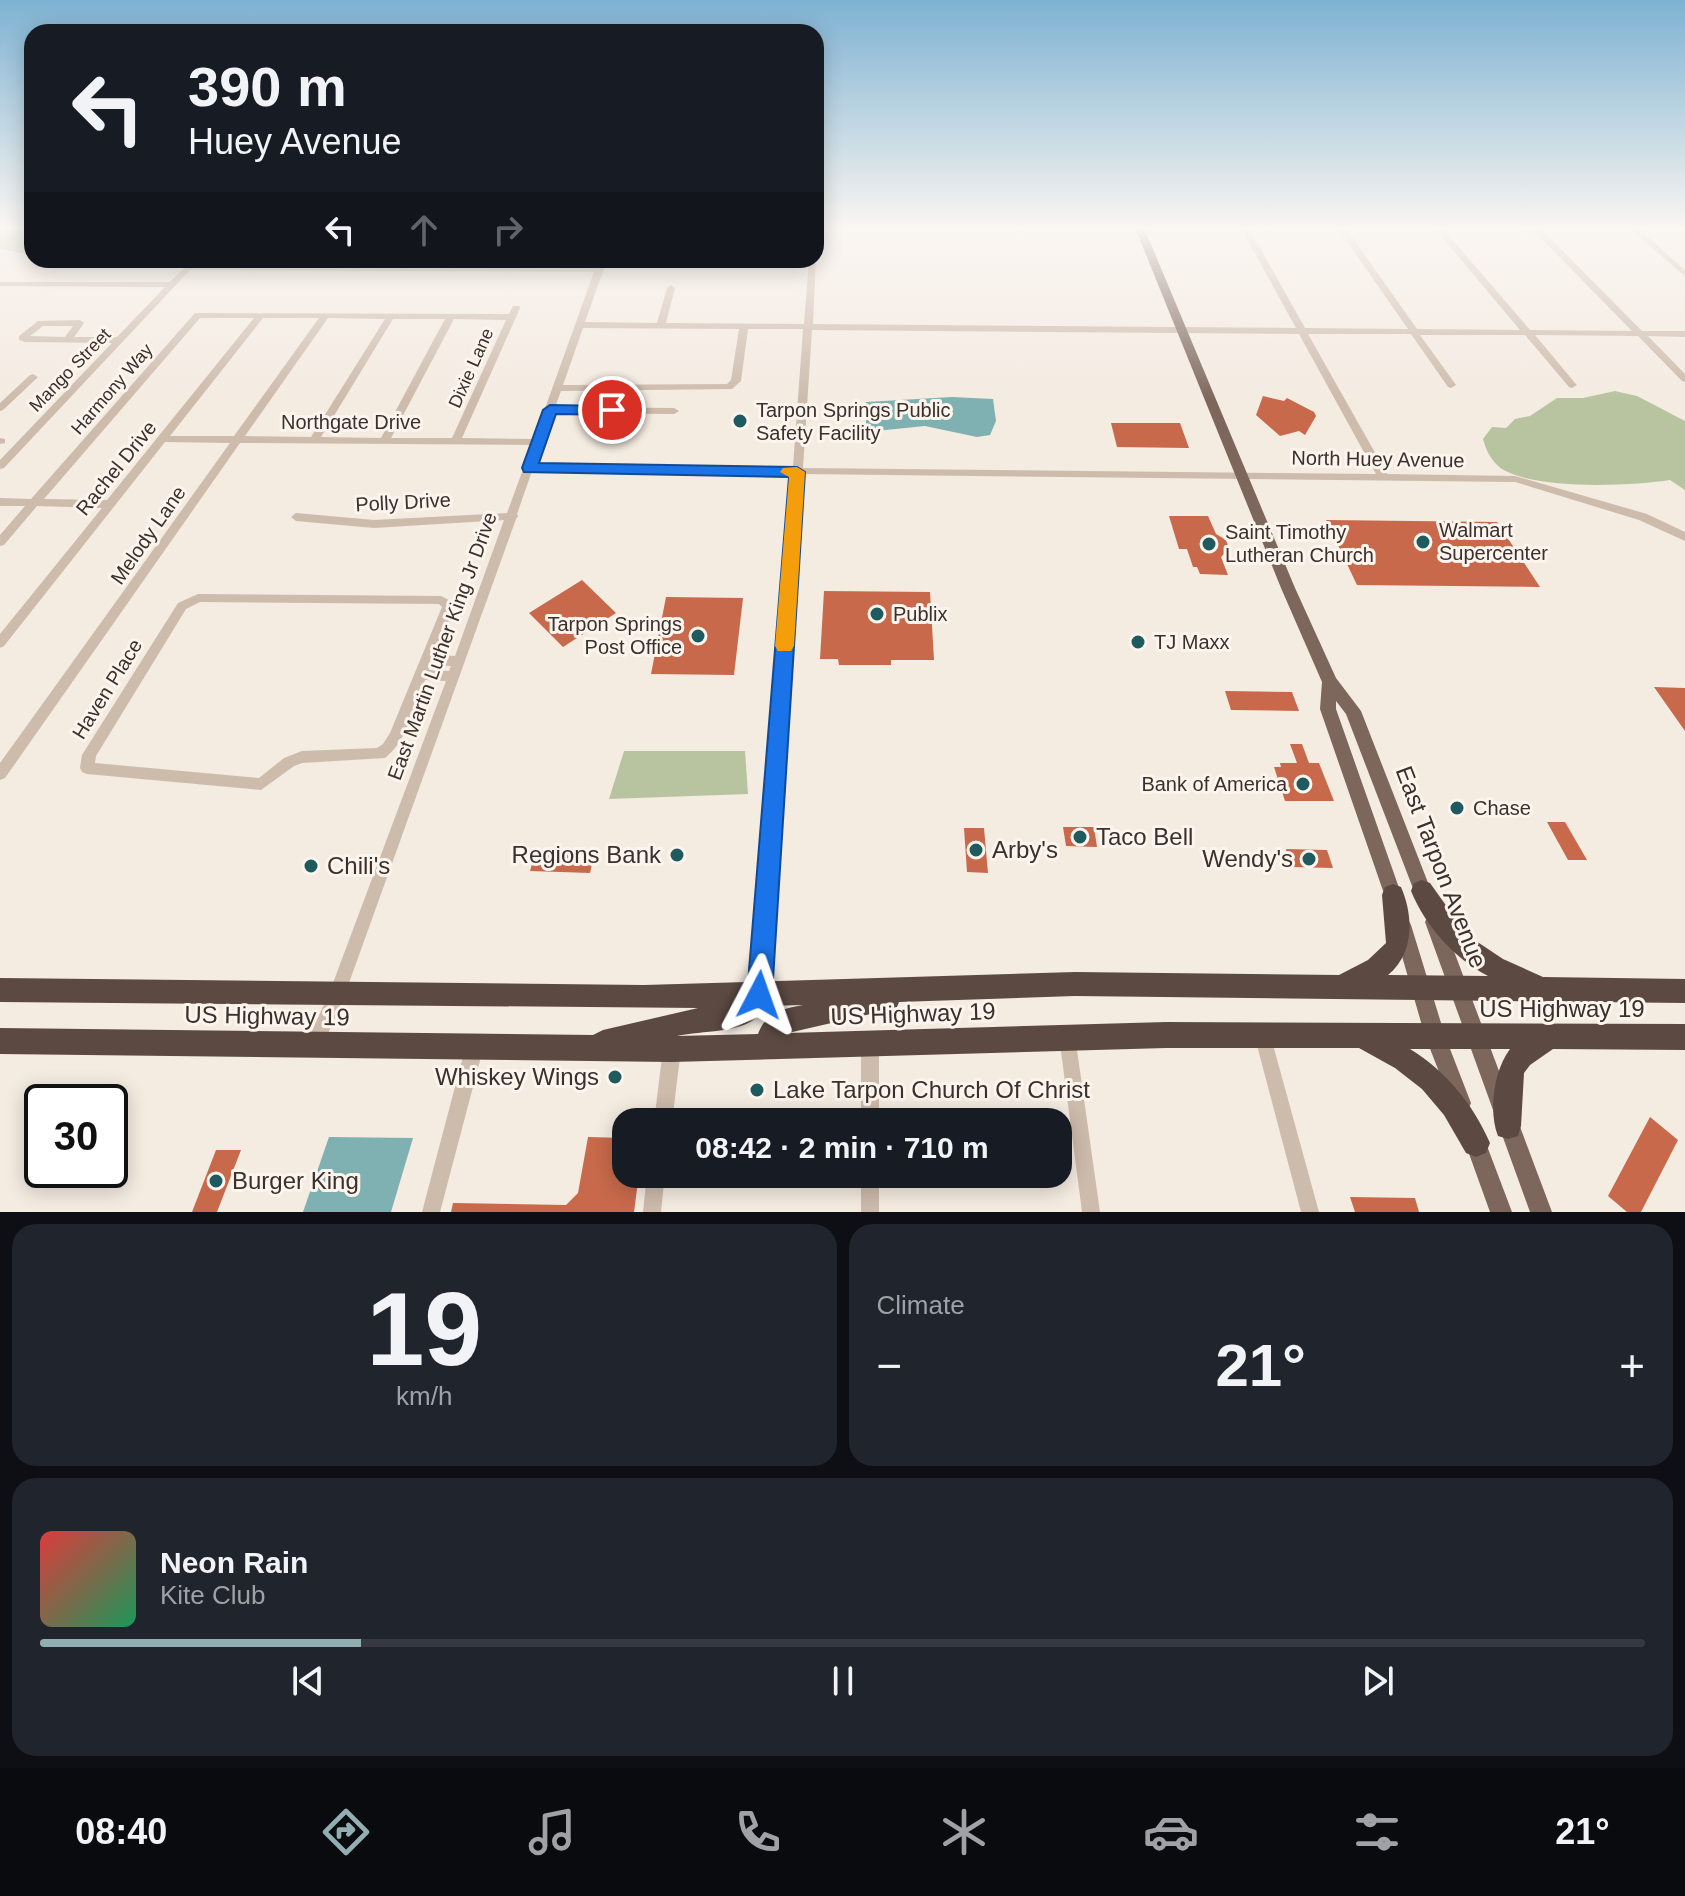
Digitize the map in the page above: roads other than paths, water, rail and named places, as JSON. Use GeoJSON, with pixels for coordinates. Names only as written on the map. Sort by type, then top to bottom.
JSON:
{"type":"FeatureCollection","features":[{"type":"Feature","properties":{"kind":"highway"},"geometry":{"type":"LineString","coordinates":[[1422,891],[1454,939],[1471,954],[1495,969],[1544,989]]}},
{"type":"Feature","properties":{"kind":"highway"},"geometry":{"type":"LineString","coordinates":[[1338,987],[1381,967],[1396,949],[1393,895]]}},
{"type":"Feature","properties":{"kind":"highway","name":"US Highway 19"},"geometry":{"type":"LineString","coordinates":[[0,990],[537,997],[759,995],[1075,984],[1685,991]]}},
{"type":"Feature","properties":{"kind":"highway"},"geometry":{"type":"LineString","coordinates":[[767,1048],[772,1030],[792,1017],[827,1014],[922,989]]}},
{"type":"Feature","properties":{"kind":"highway"},"geometry":{"type":"LineString","coordinates":[[577,1049],[683,1022],[734,1016],[751,1008],[759,995]]}},
{"type":"Feature","properties":{"kind":"highway"},"geometry":{"type":"LineString","coordinates":[[1359,1035],[1430,1076],[1454,1104],[1476,1143]]}},
{"type":"Feature","properties":{"kind":"highway","name":"US Highway 19"},"geometry":{"type":"LineString","coordinates":[[0,1041],[672,1049],[1067,1036],[1685,1037]]}},
{"type":"Feature","properties":{"kind":"highway"},"geometry":{"type":"LineString","coordinates":[[1508,1126],[1511,1067],[1524,1050],[1550,1037]]}},
{"type":"Feature","properties":{"kind":"main road","name":"East Tarpon Avenue"},"geometry":{"type":"LineString","coordinates":[[1163,287],[1330,682],[1353,711],[1541,1212]]}},
{"type":"Feature","properties":{"kind":"main road","name":"East Tarpon Avenue"},"geometry":{"type":"LineString","coordinates":[[1330,682],[1328,709],[1393,895],[1435,1036],[1501,1212]]}},
{"type":"Feature","properties":{"kind":"street","name":"Mango Street"},"geometry":{"type":"LineString","coordinates":[[0,466],[171,287]]}},
{"type":"Feature","properties":{"kind":"street","name":"East Martin Luther King Jr Drive"},"geometry":{"type":"LineString","coordinates":[[315,1044],[337,994],[513,516],[593,287]]}},
{"type":"Feature","properties":{"kind":"street"},"geometry":{"type":"LineString","coordinates":[[759,995],[811,287]]}},
{"type":"Feature","properties":{"kind":"street"},"geometry":{"type":"LineString","coordinates":[[1278,287],[1383,477]]}},
{"type":"Feature","properties":{"kind":"street"},"geometry":{"type":"LineString","coordinates":[[1383,287],[1451,385]]}},
{"type":"Feature","properties":{"kind":"street"},"geometry":{"type":"LineString","coordinates":[[1488,287],[1572,385]]}},
{"type":"Feature","properties":{"kind":"street"},"geometry":{"type":"LineString","coordinates":[[1593,287],[1685,379]]}},
{"type":"Feature","properties":{"kind":"street"},"geometry":{"type":"LineString","coordinates":[[661,325],[671,288]]}},
{"type":"Feature","properties":{"kind":"street","name":"Harmony Way"},"geometry":{"type":"LineString","coordinates":[[0,542],[198,315],[451,317],[514,312]]}},
{"type":"Feature","properties":{"kind":"street","name":"Dixie Lane"},"geometry":{"type":"LineString","coordinates":[[456,441],[514,312]]}},
{"type":"Feature","properties":{"kind":"street","name":"Rachel Drive"},"geometry":{"type":"LineString","coordinates":[[0,643],[260,316]]}},
{"type":"Feature","properties":{"kind":"street","name":"Melody Lane"},"geometry":{"type":"LineString","coordinates":[[0,774],[325,316]]}},
{"type":"Feature","properties":{"kind":"street"},"geometry":{"type":"LineString","coordinates":[[314,440],[390,317]]}},
{"type":"Feature","properties":{"kind":"street"},"geometry":{"type":"LineString","coordinates":[[385,440],[451,317]]}},
{"type":"Feature","properties":{"kind":"street"},"geometry":{"type":"LineString","coordinates":[[67,340],[80,323],[41,323],[22,338],[67,340],[120,340]]}},
{"type":"Feature","properties":{"kind":"street"},"geometry":{"type":"LineString","coordinates":[[580,325],[1685,334]]}},
{"type":"Feature","properties":{"kind":"street"},"geometry":{"type":"LineString","coordinates":[[558,388],[729,387],[737,377],[744,325]]}},
{"type":"Feature","properties":{"kind":"street"},"geometry":{"type":"LineString","coordinates":[[0,408],[33,377]]}},
{"type":"Feature","properties":{"kind":"street"},"geometry":{"type":"LineString","coordinates":[[550,410],[674,411]]}},
{"type":"Feature","properties":{"kind":"street","name":"Northgate Drive"},"geometry":{"type":"LineString","coordinates":[[163,439],[539,442]]}},
{"type":"Feature","properties":{"kind":"street","name":"North Huey Avenue"},"geometry":{"type":"LineString","coordinates":[[530,468],[1515,479],[1643,517],[1685,537]]}},
{"type":"Feature","properties":{"kind":"street"},"geometry":{"type":"LineString","coordinates":[[0,502],[110,504]]}},
{"type":"Feature","properties":{"kind":"street","name":"Polly Drive"},"geometry":{"type":"LineString","coordinates":[[296,517],[374,524],[513,516]]}},
{"type":"Feature","properties":{"kind":"street","name":"Haven Place"},"geometry":{"type":"LineString","coordinates":[[198,598],[441,600],[447,602],[449,609],[427,660],[393,741],[376,756],[302,757],[289,762],[261,784],[130,770],[91,769],[86,766],[89,755],[182,606],[198,598]]}},
{"type":"Feature","properties":{"kind":"street"},"geometry":{"type":"LineString","coordinates":[[427,660],[459,661]]}},
{"type":"Feature","properties":{"kind":"street"},"geometry":{"type":"LineString","coordinates":[[421,675],[454,676]]}},
{"type":"Feature","properties":{"kind":"street"},"geometry":{"type":"LineString","coordinates":[[1262,1034],[1310,1212]]}},
{"type":"Feature","properties":{"kind":"street"},"geometry":{"type":"LineString","coordinates":[[1067,1036],[1091,1212]]}},
{"type":"Feature","properties":{"kind":"street"},"geometry":{"type":"LineString","coordinates":[[870,1044],[870,1108]]}},
{"type":"Feature","properties":{"kind":"street"},"geometry":{"type":"LineString","coordinates":[[431,1212],[474,1049]]}},
{"type":"Feature","properties":{"kind":"street"},"geometry":{"type":"LineString","coordinates":[[665,1108],[672,1049]]}},
{"type":"Feature","properties":{"kind":"street"},"geometry":{"type":"LineString","coordinates":[[652,1212],[655,1188]]}},
{"type":"Feature","properties":{"kind":"street"},"geometry":{"type":"LineString","coordinates":[[870,1188],[870,1212]]}},
{"type":"Feature","properties":{"kind":"water"},"geometry":{"type":"Polygon","coordinates":[[[952,397],[993,399],[996,421],[990,435],[977,437],[925,426],[866,432],[866,402],[952,397]]]}},
{"type":"Feature","properties":{"kind":"water"},"geometry":{"type":"Polygon","coordinates":[[[329,1137],[413,1138],[391,1212],[303,1212],[329,1137]]]}},
{"type":"Feature","properties":{"kind":"place","name":"Tarpon Springs Public Safety Facility"},"geometry":{"type":"Point","coordinates":[740,421]}},
{"type":"Feature","properties":{"kind":"place","name":"Walmart Supercenter"},"geometry":{"type":"Point","coordinates":[1423,542]}},
{"type":"Feature","properties":{"kind":"place","name":"Saint Timothy Lutheran Church"},"geometry":{"type":"Point","coordinates":[1209,544]}},
{"type":"Feature","properties":{"kind":"place","name":"Publix"},"geometry":{"type":"Point","coordinates":[877,614]}},
{"type":"Feature","properties":{"kind":"place","name":"Tarpon Springs Post Office"},"geometry":{"type":"Point","coordinates":[698,636]}},
{"type":"Feature","properties":{"kind":"place","name":"TJ Maxx"},"geometry":{"type":"Point","coordinates":[1138,642]}},
{"type":"Feature","properties":{"kind":"place","name":"Bank of America"},"geometry":{"type":"Point","coordinates":[1303,784]}},
{"type":"Feature","properties":{"kind":"place","name":"Chase"},"geometry":{"type":"Point","coordinates":[1457,808]}},
{"type":"Feature","properties":{"kind":"place","name":"Taco Bell"},"geometry":{"type":"Point","coordinates":[1080,837]}},
{"type":"Feature","properties":{"kind":"place","name":"Arby's"},"geometry":{"type":"Point","coordinates":[976,850]}},
{"type":"Feature","properties":{"kind":"place","name":"Regions Bank"},"geometry":{"type":"Point","coordinates":[677,855]}},
{"type":"Feature","properties":{"kind":"place","name":"Wendy's"},"geometry":{"type":"Point","coordinates":[1309,859]}},
{"type":"Feature","properties":{"kind":"place","name":"Chili's"},"geometry":{"type":"Point","coordinates":[311,866]}},
{"type":"Feature","properties":{"kind":"place","name":"Whiskey Wings"},"geometry":{"type":"Point","coordinates":[615,1077]}},
{"type":"Feature","properties":{"kind":"place","name":"Lake Tarpon Church Of Christ"},"geometry":{"type":"Point","coordinates":[757,1090]}},
{"type":"Feature","properties":{"kind":"place","name":"Burger King"},"geometry":{"type":"Point","coordinates":[216,1181]}}]}
